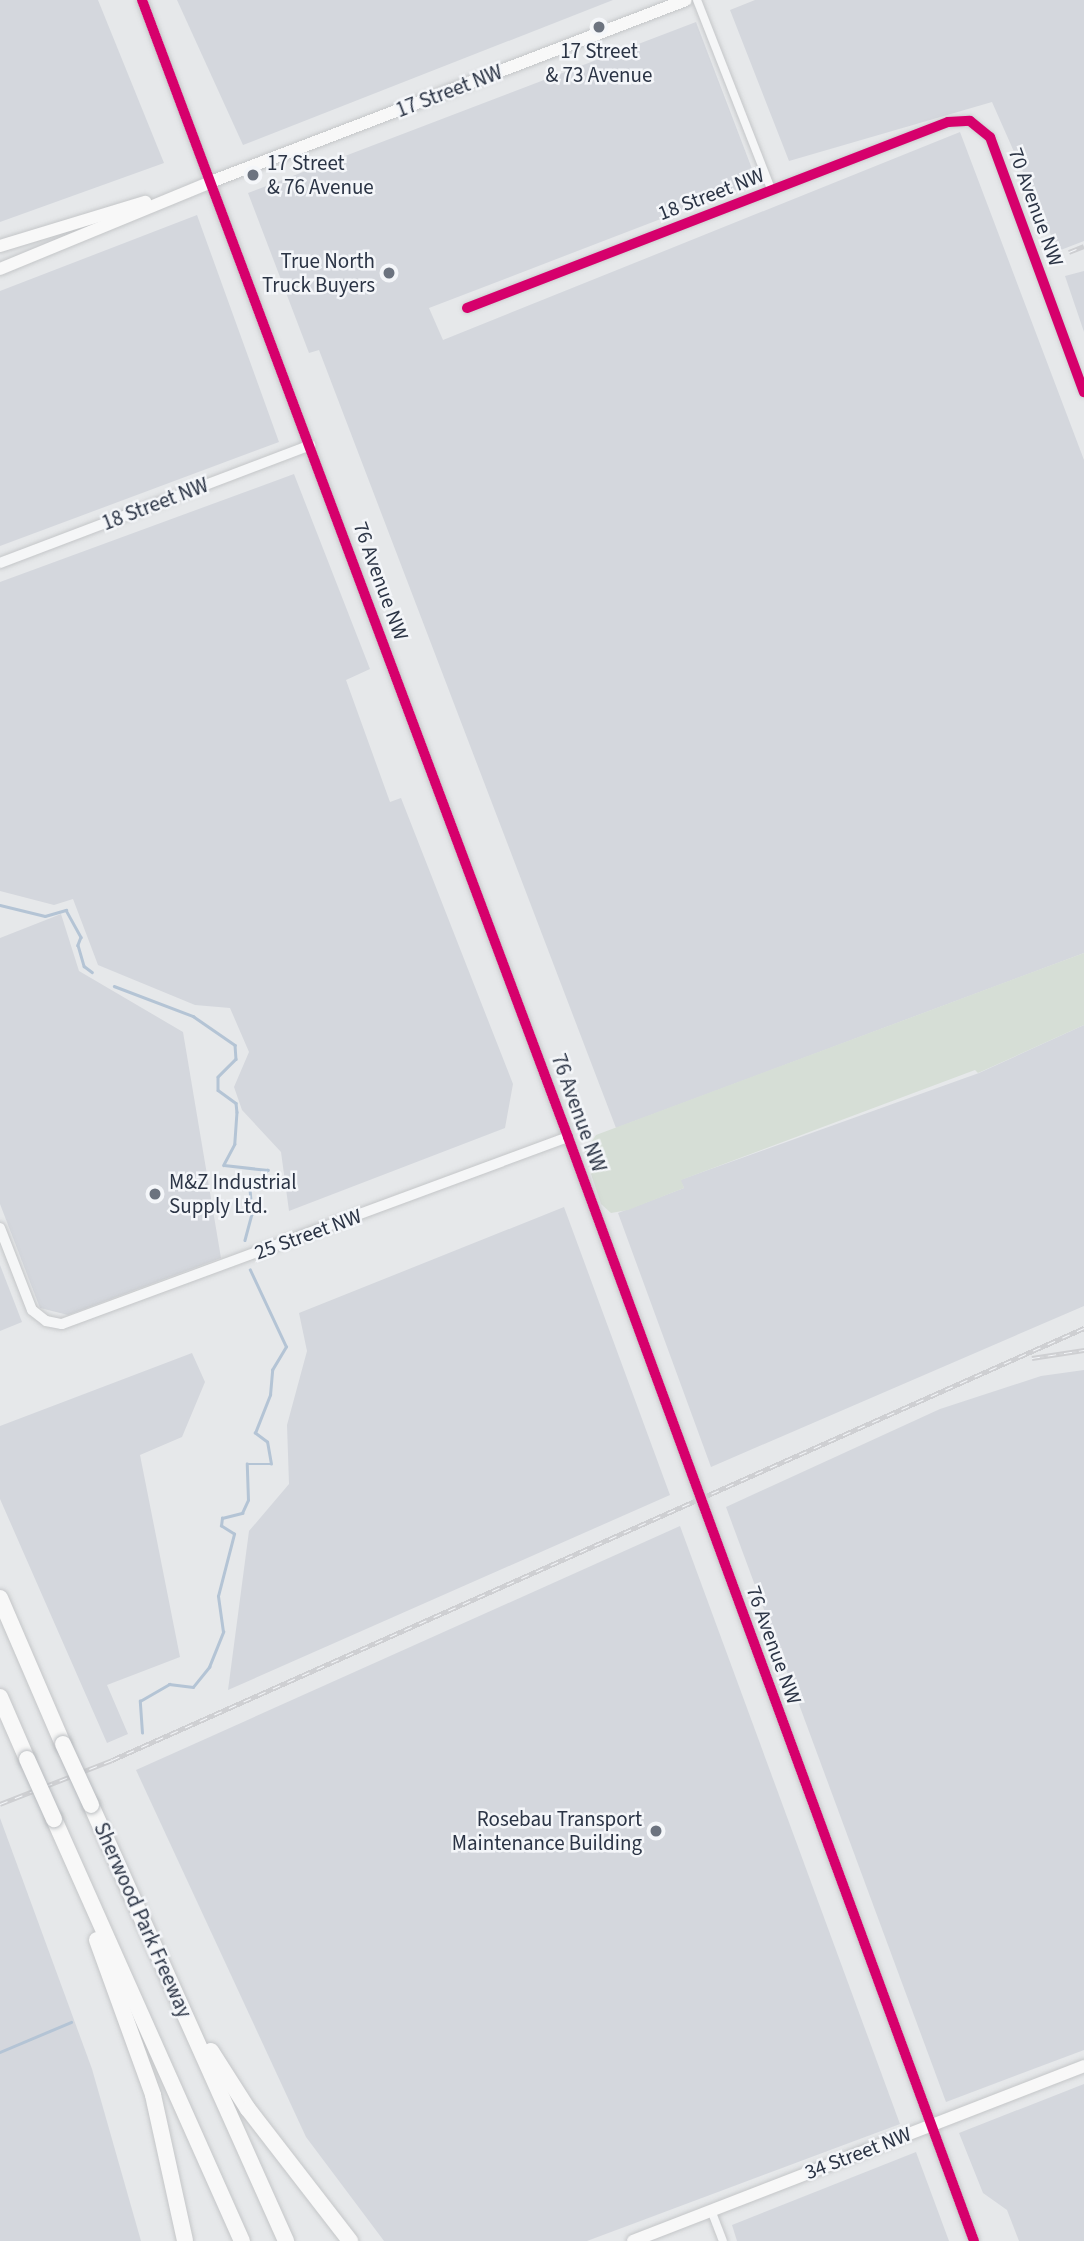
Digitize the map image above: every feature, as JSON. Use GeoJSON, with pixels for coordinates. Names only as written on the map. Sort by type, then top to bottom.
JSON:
{"type":"FeatureCollection","features":[{"type":"Feature","properties":{"kind":"highway","name":"Sherwood Park Freeway"},"geometry":{"type":"LineString","coordinates":[[0,1598],[286,2241]]}},
{"type":"Feature","properties":{"kind":"highway","name":"Sherwood Park Freeway"},"geometry":{"type":"LineString","coordinates":[[0,1697],[242,2241]]}},
{"type":"Feature","properties":{"kind":"highway"},"geometry":{"type":"LineString","coordinates":[[67,1848],[153,2095],[186,2241]]}},
{"type":"Feature","properties":{"kind":"highway"},"geometry":{"type":"LineString","coordinates":[[173,1986],[248,2109],[350,2241]]}},
{"type":"Feature","properties":{"kind":"main road","name":"17 Street NW"},"geometry":{"type":"LineString","coordinates":[[0,269],[213,181],[686,0]]}},
{"type":"Feature","properties":{"kind":"main road","name":"17 Street NW"},"geometry":{"type":"LineString","coordinates":[[0,246],[213,181]]}},
{"type":"Feature","properties":{"kind":"main road","name":"34 Street NW"},"geometry":{"type":"LineString","coordinates":[[633,2241],[1084,2066]]}},
{"type":"Feature","properties":{"kind":"street","name":"76 Avenue NW"},"geometry":{"type":"LineString","coordinates":[[142,0],[213,181],[568,1137],[974,2241]]}},
{"type":"Feature","properties":{"kind":"street"},"geometry":{"type":"LineString","coordinates":[[697,0],[772,191]]}},
{"type":"Feature","properties":{"kind":"street","name":"18 Street NW"},"geometry":{"type":"LineString","coordinates":[[467,308],[948,121],[970,121]]}},
{"type":"Feature","properties":{"kind":"street","name":"70 Avenue NW"},"geometry":{"type":"LineString","coordinates":[[970,121],[990,137],[1084,392]]}},
{"type":"Feature","properties":{"kind":"street","name":"18 Street NW"},"geometry":{"type":"LineString","coordinates":[[0,563],[310,445]]}},
{"type":"Feature","properties":{"kind":"street","name":"25 Street NW"},"geometry":{"type":"LineString","coordinates":[[0,1228],[32,1310],[46,1321],[62,1324],[568,1137]]}},
{"type":"Feature","properties":{"kind":"street"},"geometry":{"type":"LineString","coordinates":[[711,2210],[723,2241]]}},
{"type":"Feature","properties":{"kind":"shaded area"},"geometry":{"type":"Polygon","coordinates":[[[0,0],[98,0],[164,163],[0,222],[0,0]]]}},
{"type":"Feature","properties":{"kind":"shaded area"},"geometry":{"type":"Polygon","coordinates":[[[177,0],[613,0],[243,145],[177,0]]]}},
{"type":"Feature","properties":{"kind":"shaded area"},"geometry":{"type":"Polygon","coordinates":[[[755,0],[1084,0],[1084,241],[1058,251],[992,102],[789,161],[730,10],[755,0]]]}},
{"type":"Feature","properties":{"kind":"shaded area"},"geometry":{"type":"Polygon","coordinates":[[[696,22],[757,182],[429,308],[443,340],[960,132],[1084,460],[1084,953],[616,1128],[319,350],[309,353],[248,193],[696,22]]]}},
{"type":"Feature","properties":{"kind":"shaded area"},"geometry":{"type":"Polygon","coordinates":[[[197,215],[279,442],[0,546],[0,291],[197,215]]]}},
{"type":"Feature","properties":{"kind":"shaded area"},"geometry":{"type":"Polygon","coordinates":[[[1084,271],[1084,332],[1065,276],[1084,271]]]}},
{"type":"Feature","properties":{"kind":"shaded area"},"geometry":{"type":"Polygon","coordinates":[[[294,474],[370,669],[346,680],[390,802],[401,798],[513,1084],[505,1128],[289,1211],[281,1152],[242,1110],[234,1087],[249,1052],[230,1008],[195,1005],[98,965],[73,899],[54,905],[0,891],[0,582],[294,474]]]}},
{"type":"Feature","properties":{"kind":"shaded area"},"geometry":{"type":"Polygon","coordinates":[[[61,914],[79,971],[183,1032],[221,1258],[68,1315],[40,1308],[0,1204],[0,938],[61,914]]]}},
{"type":"Feature","properties":{"kind":"shaded area"},"geometry":{"type":"Polygon","coordinates":[[[1084,953],[1084,1025],[978,1073],[975,1070],[681,1180],[684,1188],[628,1210],[611,1213],[601,1204],[584,1153],[596,1135],[1084,953]]]}},
{"type":"Feature","properties":{"kind":"shaded area"},"geometry":{"type":"Polygon","coordinates":[[[1084,1025],[1084,1306],[711,1467],[618,1213],[684,1188],[680,1180],[979,1073],[1084,1025]]]}},
{"type":"Feature","properties":{"kind":"shaded area"},"geometry":{"type":"Polygon","coordinates":[[[564,1207],[670,1495],[228,1690],[249,1531],[289,1484],[287,1425],[307,1351],[299,1313],[564,1207]]]}},
{"type":"Feature","properties":{"kind":"shaded area"},"geometry":{"type":"Polygon","coordinates":[[[0,1265],[22,1322],[0,1331],[0,1265]]]}},
{"type":"Feature","properties":{"kind":"shaded area"},"geometry":{"type":"Polygon","coordinates":[[[192,1353],[205,1382],[182,1437],[140,1455],[180,1657],[107,1685],[128,1734],[107,1743],[0,1499],[0,1426],[192,1353]]]}},
{"type":"Feature","properties":{"kind":"shaded area"},"geometry":{"type":"Polygon","coordinates":[[[1084,1370],[1084,2050],[946,2102],[726,1507],[940,1409],[1041,1376],[1084,1370]]]}},
{"type":"Feature","properties":{"kind":"shaded area"},"geometry":{"type":"Polygon","coordinates":[[[680,1526],[900,2124],[587,2241],[384,2241],[306,2137],[136,1770],[680,1526]]]}},
{"type":"Feature","properties":{"kind":"shaded area"},"geometry":{"type":"Polygon","coordinates":[[[0,1818],[92,2069],[141,2241],[0,2241],[0,1818]]]}},
{"type":"Feature","properties":{"kind":"shaded area"},"geometry":{"type":"Polygon","coordinates":[[[1084,2084],[1084,2241],[1019,2241],[1007,2210],[983,2193],[959,2133],[1084,2084]]]}},
{"type":"Feature","properties":{"kind":"shaded area"},"geometry":{"type":"Polygon","coordinates":[[[916,2152],[949,2241],[737,2241],[732,2225],[916,2152]]]}},
{"type":"Feature","properties":{"kind":"waterway"},"geometry":{"type":"LineString","coordinates":[[0,905],[45,916],[66,910],[81,937],[78,945],[84,966],[92,972]]}},
{"type":"Feature","properties":{"kind":"waterway"},"geometry":{"type":"LineString","coordinates":[[114,986],[193,1016],[235,1045],[236,1059],[218,1077],[218,1090],[236,1103],[237,1112],[235,1144],[224,1165],[268,1170],[250,1189],[252,1214],[245,1240]]}},
{"type":"Feature","properties":{"kind":"waterway"},"geometry":{"type":"LineString","coordinates":[[142,1733],[140,1701],[169,1684],[193,1687],[209,1667],[223,1632],[218,1596],[234,1534],[221,1526],[222,1518],[242,1513],[248,1500],[247,1464],[271,1464],[267,1442],[255,1433],[270,1395],[272,1370],[286,1347],[250,1270]]}},
{"type":"Feature","properties":{"kind":"waterway"},"geometry":{"type":"LineString","coordinates":[[0,2052],[71,2022]]}},
{"type":"Feature","properties":{"kind":"railway"},"geometry":{"type":"LineString","coordinates":[[1069,252],[1084,246]]}},
{"type":"Feature","properties":{"kind":"railway"},"geometry":{"type":"LineString","coordinates":[[0,1804],[112,1760],[1084,1328]]}},
{"type":"Feature","properties":{"kind":"railway"},"geometry":{"type":"LineString","coordinates":[[1032,1358],[1084,1350]]}},
{"type":"Feature","properties":{"kind":"cycle path"},"geometry":{"type":"LineString","coordinates":[[142,0],[568,1137],[974,2241]]}},
{"type":"Feature","properties":{"kind":"cycle path"},"geometry":{"type":"LineString","coordinates":[[467,308],[948,122],[970,121],[990,137],[1084,392]]}},
{"type":"Feature","properties":{"kind":"place","name":"17 Street & 73 Avenue"},"geometry":{"type":"Point","coordinates":[599,27]}},
{"type":"Feature","properties":{"kind":"place","name":"17 Street & 76 Avenue"},"geometry":{"type":"Point","coordinates":[253,175]}},
{"type":"Feature","properties":{"kind":"place","name":"True North Truck Buyers"},"geometry":{"type":"Point","coordinates":[389,273]}},
{"type":"Feature","properties":{"kind":"place","name":"M&Z Industrial Supply Ltd."},"geometry":{"type":"Point","coordinates":[155,1194]}},
{"type":"Feature","properties":{"kind":"place","name":"Rosebau Transport Maintenance Building"},"geometry":{"type":"Point","coordinates":[656,1831]}}]}
